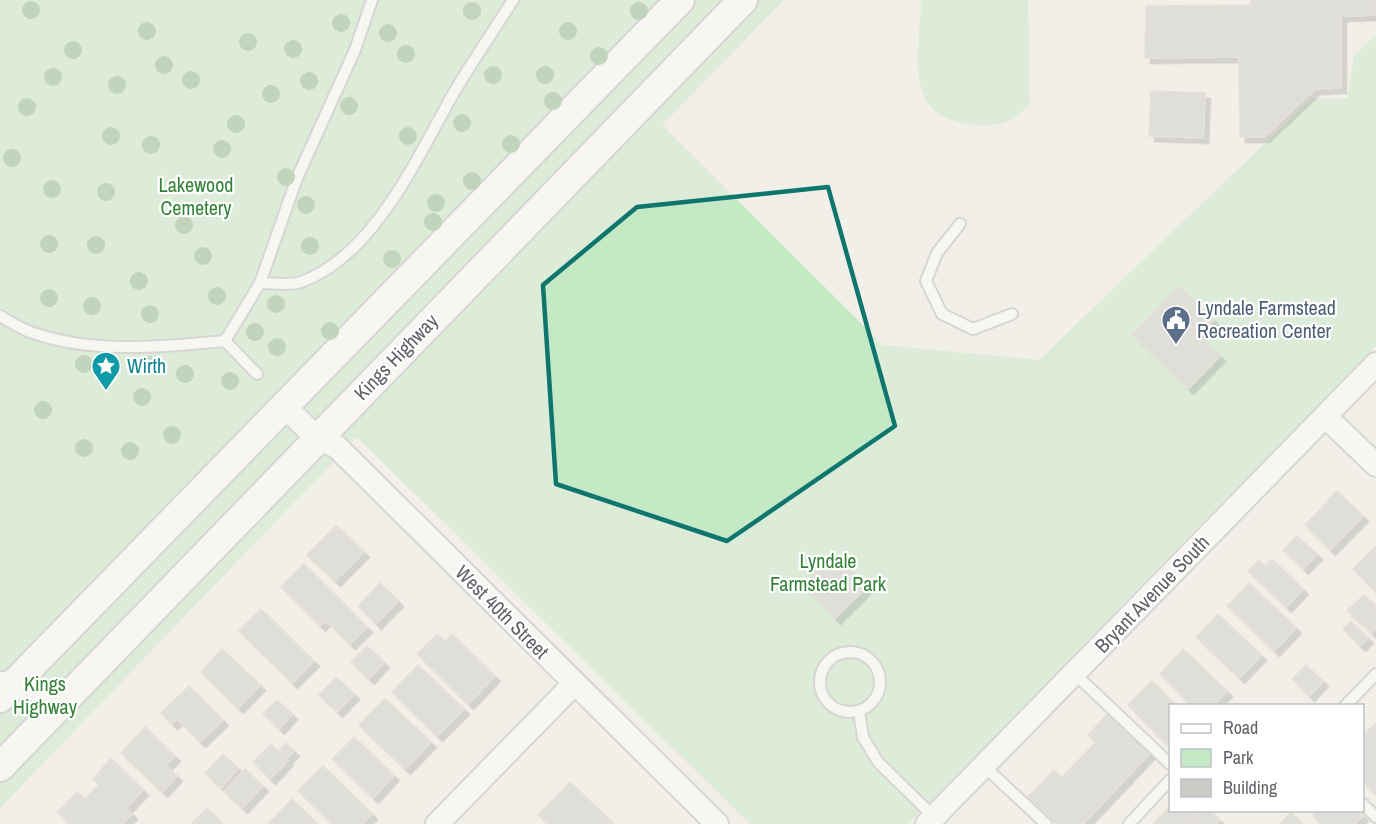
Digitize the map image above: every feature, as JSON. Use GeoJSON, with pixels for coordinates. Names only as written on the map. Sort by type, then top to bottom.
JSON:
{"type":"FeatureCollection","features":[{"type":"Feature","properties":{"kind":"street"},"geometry":{"type":"LineString","coordinates":[[5,688],[680,0]]}},
{"type":"Feature","properties":{"kind":"street","name":"Kings Highway"},"geometry":{"type":"LineString","coordinates":[[0,767],[743,0]]}},
{"type":"Feature","properties":{"kind":"street","name":"Bryant Avenue South"},"geometry":{"type":"LineString","coordinates":[[931,821],[1376,364]]}},
{"type":"Feature","properties":{"kind":"street","name":"West 40th Street"},"geometry":{"type":"LineString","coordinates":[[284,406],[317,438],[337,447],[717,824]]}},
{"type":"Feature","properties":{"kind":"street"},"geometry":{"type":"LineString","coordinates":[[1325,416],[1376,465]]}},
{"type":"Feature","properties":{"kind":"street"},"geometry":{"type":"LineString","coordinates":[[437,824],[574,684]]}},
{"type":"Feature","properties":{"kind":"street"},"geometry":{"type":"LineString","coordinates":[[5,688],[65,699]]}},
{"type":"Feature","properties":{"kind":"lane"},"geometry":{"type":"LineString","coordinates":[[225,341],[260,283],[297,178],[354,51],[372,0]]}},
{"type":"Feature","properties":{"kind":"lane"},"geometry":{"type":"LineString","coordinates":[[260,283],[300,283],[333,265],[364,236],[394,197],[458,87],[513,0]]}},
{"type":"Feature","properties":{"kind":"lane"},"geometry":{"type":"LineString","coordinates":[[960,224],[938,253],[926,281],[942,314],[973,329],[1012,314]]}},
{"type":"Feature","properties":{"kind":"lane"},"geometry":{"type":"LineString","coordinates":[[0,316],[31,333],[64,341],[106,346],[159,347],[225,341]]}},
{"type":"Feature","properties":{"kind":"lane"},"geometry":{"type":"LineString","coordinates":[[225,341],[257,374]]}},
{"type":"Feature","properties":{"kind":"lane"},"geometry":{"type":"LineString","coordinates":[[843,652],[856,652],[868,657],[877,668],[881,680],[878,694],[870,705],[859,711],[845,712],[832,706],[823,696],[820,683],[822,669],[831,658],[843,652]]}},
{"type":"Feature","properties":{"kind":"lane"},"geometry":{"type":"LineString","coordinates":[[1075,674],[1169,763]]}},
{"type":"Feature","properties":{"kind":"lane"},"geometry":{"type":"LineString","coordinates":[[1346,704],[1376,674]]}},
{"type":"Feature","properties":{"kind":"lane"},"geometry":{"type":"LineString","coordinates":[[859,711],[863,737],[878,762],[931,821]]}},
{"type":"Feature","properties":{"kind":"lane"},"geometry":{"type":"LineString","coordinates":[[984,766],[1046,824]]}},
{"type":"Feature","properties":{"kind":"lane"},"geometry":{"type":"LineString","coordinates":[[1129,824],[1169,781]]}},
{"type":"Feature","properties":{"kind":"lane"},"geometry":{"type":"LineString","coordinates":[[1364,805],[1376,817]]}},
{"type":"Feature","properties":{"kind":"highlighted area"},"geometry":{"type":"Polygon","coordinates":[[[828,187],[895,426],[727,541],[556,484],[543,285],[637,207],[828,187]]]}},
{"type":"Feature","properties":{"kind":"green space"},"geometry":{"type":"Polygon","coordinates":[[[0,0],[784,0],[662,125],[883,345],[1039,360],[1311,99],[1348,98],[1354,56],[1376,35],[1376,346],[1274,452],[1247,485],[1233,491],[1085,643],[1063,675],[1033,698],[908,824],[750,824],[357,437],[0,808],[0,0]]]}},
{"type":"Feature","properties":{"kind":"green space"},"geometry":{"type":"Polygon","coordinates":[[[921,0],[1028,0],[1030,103],[1019,115],[1007,122],[978,125],[953,121],[936,112],[925,99],[920,82],[918,64],[921,0]]]}},
{"type":"Feature","properties":{"kind":"building"},"geometry":{"type":"Polygon","coordinates":[[[1251,0],[1376,0],[1376,15],[1341,16],[1341,88],[1315,89],[1264,137],[1240,137],[1239,57],[1145,58],[1146,6],[1251,5],[1251,0]]]}},
{"type":"Feature","properties":{"kind":"building"},"geometry":{"type":"Polygon","coordinates":[[[1151,91],[1205,93],[1203,138],[1149,136],[1151,91]]]}},
{"type":"Feature","properties":{"kind":"building"},"geometry":{"type":"Polygon","coordinates":[[[1179,286],[1214,320],[1199,336],[1183,321],[1190,313],[1171,294],[1179,286]]]}},
{"type":"Feature","properties":{"kind":"building","name":"Lyndale Farmstead Recreation Center"},"geometry":{"type":"Polygon","coordinates":[[[1171,294],[1190,313],[1183,321],[1220,356],[1188,389],[1132,335],[1171,294]]]}},
{"type":"Feature","properties":{"kind":"building"},"geometry":{"type":"Polygon","coordinates":[[[1337,491],[1363,516],[1330,550],[1305,525],[1337,491]]]}},
{"type":"Feature","properties":{"kind":"building"},"geometry":{"type":"Polygon","coordinates":[[[336,525],[364,552],[335,581],[307,555],[336,525]]]}},
{"type":"Feature","properties":{"kind":"building"},"geometry":{"type":"Polygon","coordinates":[[[1297,536],[1317,554],[1303,569],[1283,550],[1297,536]]]}},
{"type":"Feature","properties":{"kind":"building"},"geometry":{"type":"Polygon","coordinates":[[[1376,546],[1376,592],[1353,569],[1376,546]]]}},
{"type":"Feature","properties":{"kind":"building"},"geometry":{"type":"Polygon","coordinates":[[[835,554],[868,586],[835,619],[803,586],[835,554]]]}},
{"type":"Feature","properties":{"kind":"building"},"geometry":{"type":"Polygon","coordinates":[[[1272,559],[1303,589],[1286,607],[1248,571],[1259,560],[1265,566],[1272,559]]]}},
{"type":"Feature","properties":{"kind":"building"},"geometry":{"type":"Polygon","coordinates":[[[304,564],[367,627],[350,644],[325,620],[320,626],[281,587],[304,564]]]}},
{"type":"Feature","properties":{"kind":"building"},"geometry":{"type":"Polygon","coordinates":[[[380,583],[398,601],[376,624],[358,606],[380,583]]]}},
{"type":"Feature","properties":{"kind":"building"},"geometry":{"type":"Polygon","coordinates":[[[1249,583],[1296,628],[1274,651],[1227,606],[1249,583]]]}},
{"type":"Feature","properties":{"kind":"building"},"geometry":{"type":"Polygon","coordinates":[[[1364,595],[1376,606],[1360,622],[1347,611],[1364,595]]]}},
{"type":"Feature","properties":{"kind":"building"},"geometry":{"type":"Polygon","coordinates":[[[1376,606],[1376,628],[1371,633],[1360,622],[1376,606]]]}},
{"type":"Feature","properties":{"kind":"building"},"geometry":{"type":"Polygon","coordinates":[[[261,609],[314,661],[292,683],[239,631],[261,609]]]}},
{"type":"Feature","properties":{"kind":"building"},"geometry":{"type":"Polygon","coordinates":[[[1218,614],[1261,655],[1239,678],[1196,637],[1218,614]]]}},
{"type":"Feature","properties":{"kind":"building"},"geometry":{"type":"Polygon","coordinates":[[[1351,621],[1368,638],[1360,646],[1343,629],[1351,621]]]}},
{"type":"Feature","properties":{"kind":"building"},"geometry":{"type":"Polygon","coordinates":[[[437,634],[445,641],[452,634],[495,676],[468,704],[417,654],[437,634]]]}},
{"type":"Feature","properties":{"kind":"building"},"geometry":{"type":"Polygon","coordinates":[[[367,646],[384,662],[369,679],[351,662],[367,646]]]}},
{"type":"Feature","properties":{"kind":"building"},"geometry":{"type":"Polygon","coordinates":[[[222,649],[260,685],[238,708],[201,672],[222,649]]]}},
{"type":"Feature","properties":{"kind":"building"},"geometry":{"type":"Polygon","coordinates":[[[1183,649],[1227,691],[1215,704],[1190,704],[1160,674],[1183,649]]]}},
{"type":"Feature","properties":{"kind":"building"},"geometry":{"type":"Polygon","coordinates":[[[418,665],[464,709],[437,736],[392,692],[418,665]]]}},
{"type":"Feature","properties":{"kind":"building"},"geometry":{"type":"Polygon","coordinates":[[[1306,665],[1323,681],[1309,696],[1292,679],[1306,665]]]}},
{"type":"Feature","properties":{"kind":"building"},"geometry":{"type":"Polygon","coordinates":[[[336,677],[354,694],[337,712],[319,695],[336,677]]]}},
{"type":"Feature","properties":{"kind":"building"},"geometry":{"type":"Polygon","coordinates":[[[1152,681],[1175,704],[1169,704],[1169,747],[1128,705],[1152,681]]]}},
{"type":"Feature","properties":{"kind":"building"},"geometry":{"type":"Polygon","coordinates":[[[189,686],[223,720],[200,742],[177,719],[172,724],[161,713],[189,686]]]}},
{"type":"Feature","properties":{"kind":"building"},"geometry":{"type":"Polygon","coordinates":[[[385,699],[431,742],[405,769],[359,725],[385,699]]]}},
{"type":"Feature","properties":{"kind":"building"},"geometry":{"type":"Polygon","coordinates":[[[277,700],[292,714],[279,729],[263,714],[277,700]]]}},
{"type":"Feature","properties":{"kind":"building"},"geometry":{"type":"Polygon","coordinates":[[[1111,710],[1153,750],[1083,824],[1056,824],[1028,797],[1054,770],[1062,777],[1096,742],[1088,735],[1111,710]]]}},
{"type":"Feature","properties":{"kind":"building"},"geometry":{"type":"Polygon","coordinates":[[[1376,723],[1376,795],[1364,783],[1364,734],[1376,723]]]}},
{"type":"Feature","properties":{"kind":"building"},"geometry":{"type":"Polygon","coordinates":[[[145,727],[175,756],[166,765],[177,776],[162,792],[121,753],[145,727]]]}},
{"type":"Feature","properties":{"kind":"building"},"geometry":{"type":"Polygon","coordinates":[[[354,737],[394,775],[373,798],[332,759],[354,737]]]}},
{"type":"Feature","properties":{"kind":"building"},"geometry":{"type":"Polygon","coordinates":[[[286,743],[294,751],[287,758],[279,750],[286,743]]]}},
{"type":"Feature","properties":{"kind":"building"},"geometry":{"type":"Polygon","coordinates":[[[271,744],[288,760],[270,779],[253,762],[271,744]]]}},
{"type":"Feature","properties":{"kind":"building"},"geometry":{"type":"Polygon","coordinates":[[[223,754],[238,768],[221,788],[205,773],[223,754]]]}},
{"type":"Feature","properties":{"kind":"building"},"geometry":{"type":"Polygon","coordinates":[[[111,758],[143,790],[126,808],[132,814],[122,824],[70,824],[57,812],[77,792],[85,799],[99,785],[93,779],[111,758]]]}},
{"type":"Feature","properties":{"kind":"building"},"geometry":{"type":"Polygon","coordinates":[[[323,766],[372,814],[362,824],[333,824],[298,791],[323,766]]]}},
{"type":"Feature","properties":{"kind":"building"},"geometry":{"type":"Polygon","coordinates":[[[245,769],[263,786],[242,808],[224,792],[245,769]]]}},
{"type":"Feature","properties":{"kind":"building"},"geometry":{"type":"Polygon","coordinates":[[[570,782],[613,823],[548,824],[538,815],[570,782]]]}},
{"type":"Feature","properties":{"kind":"building"},"geometry":{"type":"Polygon","coordinates":[[[292,799],[317,824],[268,824],[292,799]]]}},
{"type":"Feature","properties":{"kind":"building"},"geometry":{"type":"Polygon","coordinates":[[[1169,807],[1169,812],[1198,812],[1187,824],[1153,824],[1169,807]]]}},
{"type":"Feature","properties":{"kind":"building"},"geometry":{"type":"Polygon","coordinates":[[[207,808],[223,824],[191,824],[207,808]]]}},
{"type":"Feature","properties":{"kind":"building"},"geometry":{"type":"Polygon","coordinates":[[[1199,812],[1211,812],[1220,820],[1216,824],[1188,824],[1199,812]]]}},
{"type":"Feature","properties":{"kind":"building"},"geometry":{"type":"Polygon","coordinates":[[[1291,812],[1303,824],[1280,824],[1291,812]]]}},
{"type":"Feature","properties":{"kind":"building"},"geometry":{"type":"Polygon","coordinates":[[[1317,812],[1359,812],[1363,816],[1355,824],[1321,824],[1313,816],[1317,812]]]}},
{"type":"Feature","properties":{"kind":"place","name":"Lyndale Farmstead Recreation Center"},"geometry":{"type":"Point","coordinates":[1176,346]}},
{"type":"Feature","properties":{"kind":"place","name":"Wirth"},"geometry":{"type":"Point","coordinates":[106,392]}},
{"type":"Feature","properties":{"kind":"park label","name":"Lakewood Cemetery"},"geometry":{"type":"Point","coordinates":[196,196]}},
{"type":"Feature","properties":{"kind":"park label","name":"Lyndale Farmstead Park"},"geometry":{"type":"Point","coordinates":[828,572]}}]}
